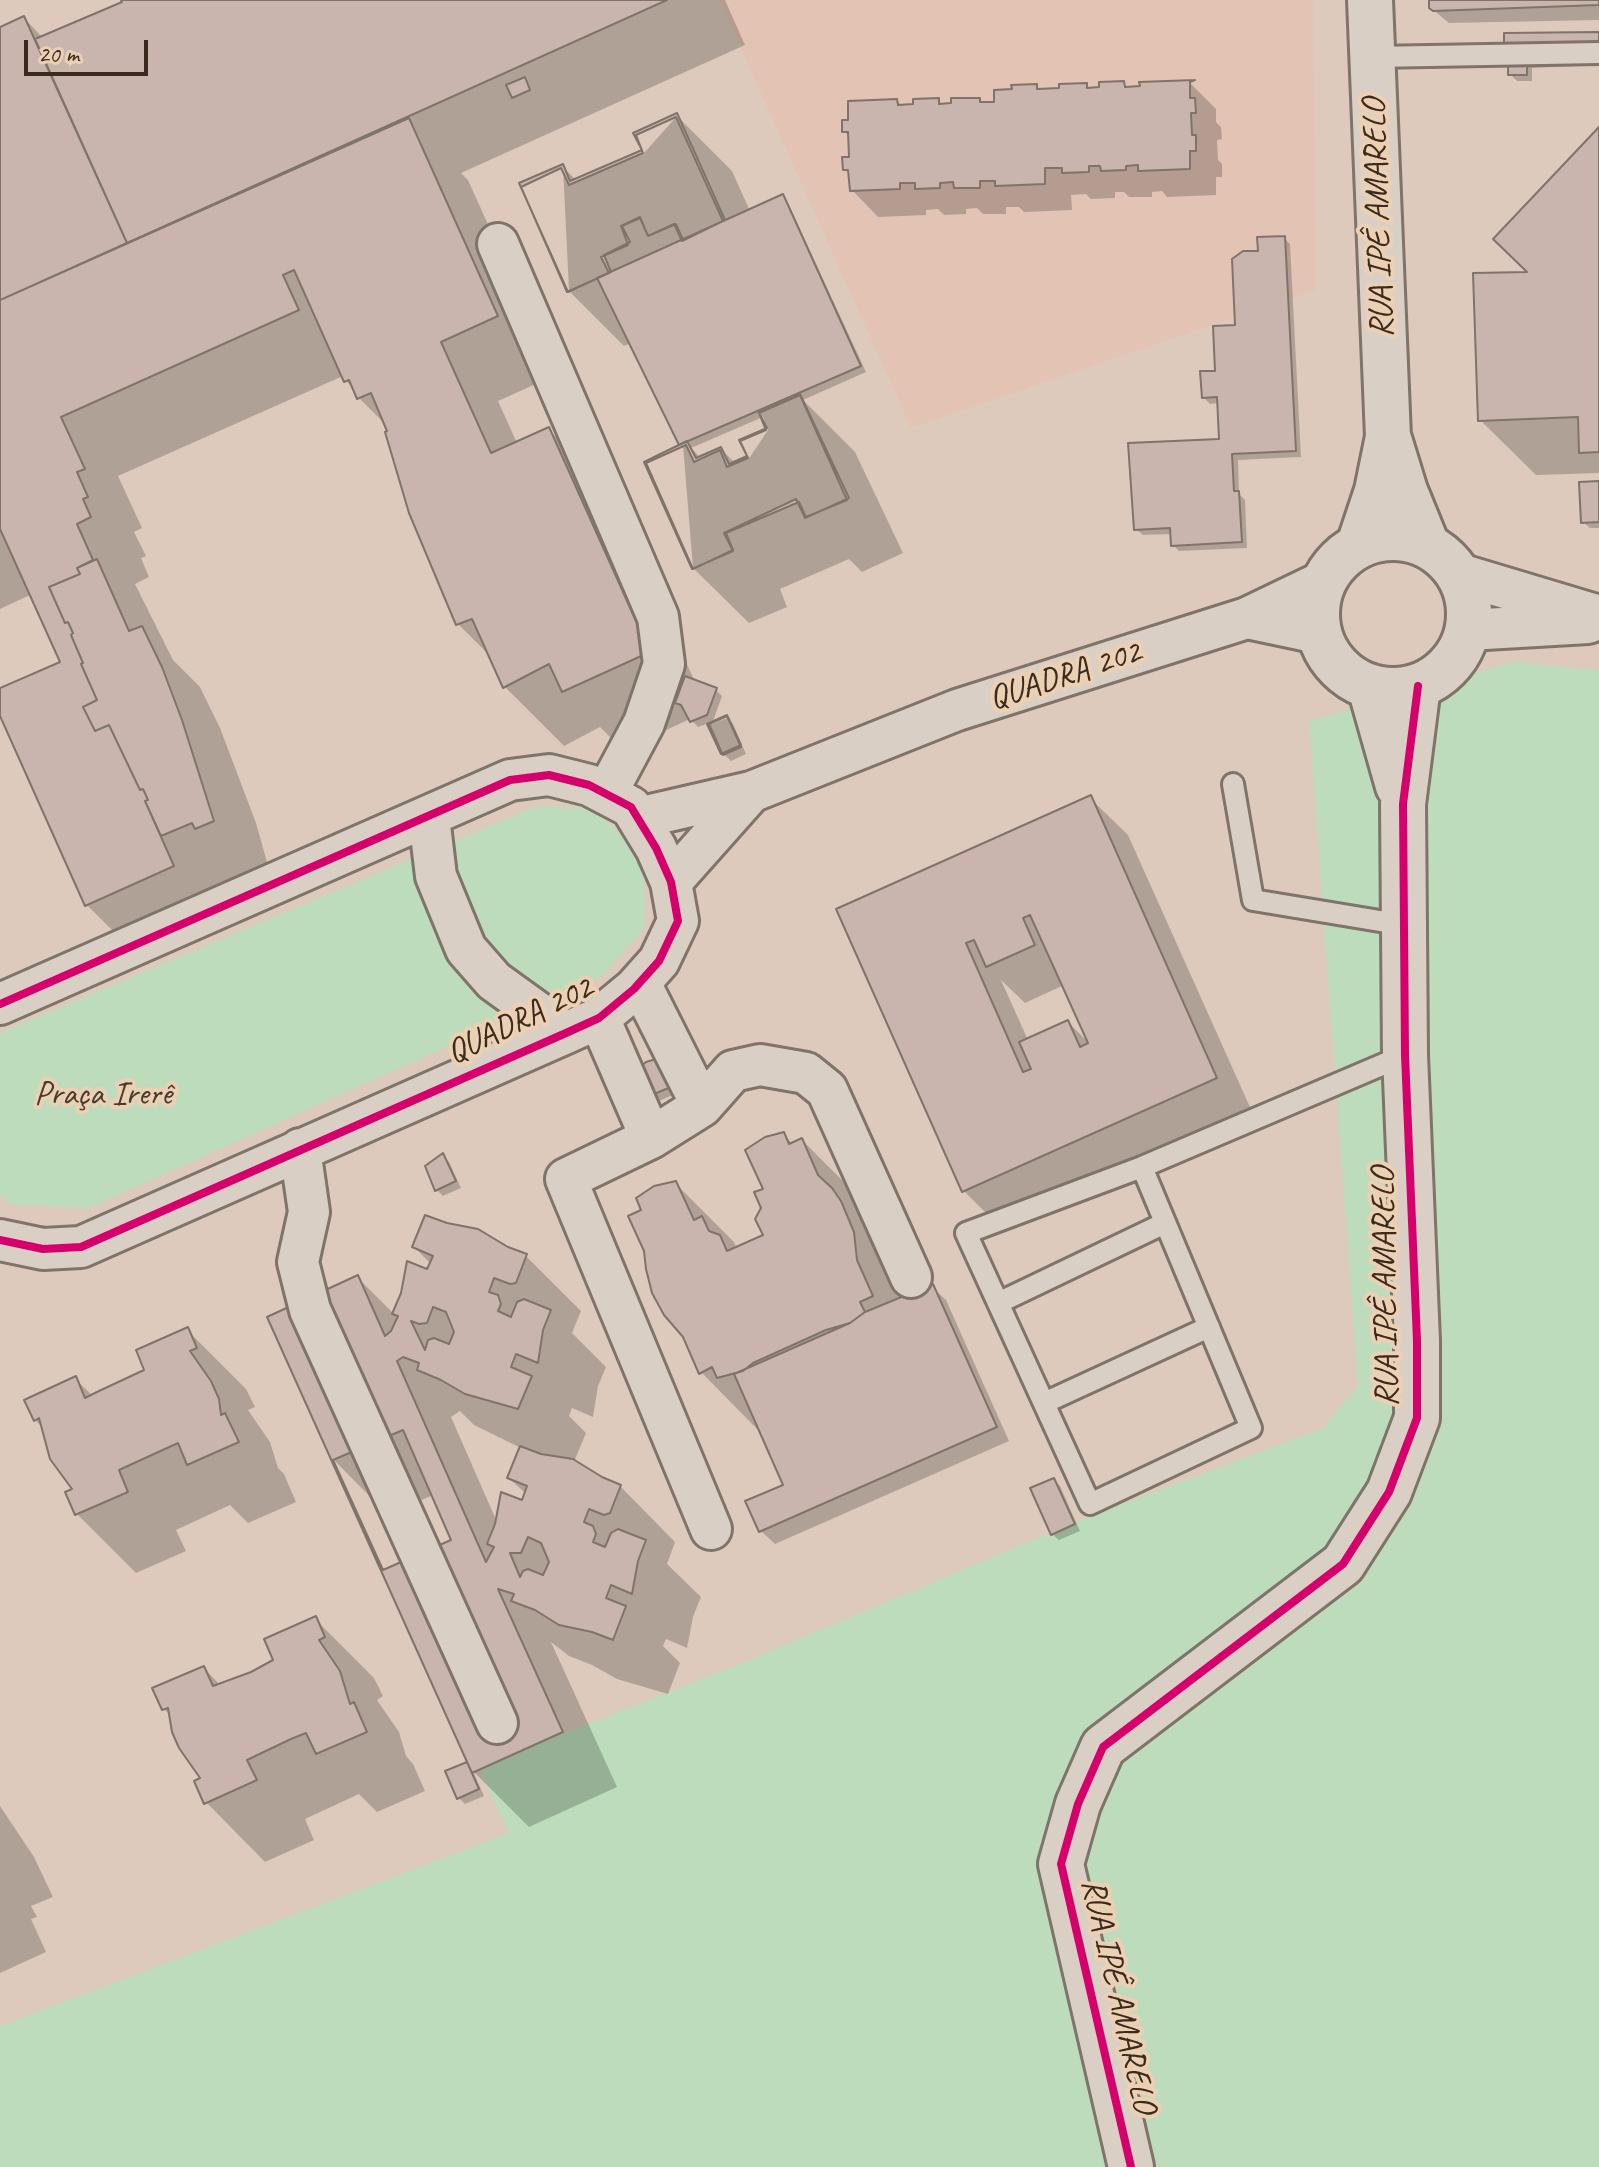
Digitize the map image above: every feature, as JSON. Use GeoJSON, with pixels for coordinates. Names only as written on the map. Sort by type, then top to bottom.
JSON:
{"type":"FeatureCollection","features":[{"type":"Feature","properties":{"kind":"street","name":"RUA IPÊ AMARELO"},"geometry":{"type":"LineString","coordinates":[[1359,545],[1377,491],[1388,437],[1370,0]]}},
{"type":"Feature","properties":{"kind":"street"},"geometry":{"type":"LineString","coordinates":[[498,244],[658,617],[664,664],[644,723],[606,794]]}},
{"type":"Feature","properties":{"kind":"street","name":"RUA IPÊ AMARELO"},"geometry":{"type":"LineString","coordinates":[[1388,437],[1427,545]]}},
{"type":"Feature","properties":{"kind":"street"},"geometry":{"type":"LineString","coordinates":[[1384,537],[1407,538],[1427,545],[1445,558],[1459,574],[1469,602],[1468,630],[1461,648],[1451,664],[1418,686],[1393,690],[1370,687],[1346,675],[1328,657],[1318,633],[1316,607],[1322,582],[1337,560],[1359,545],[1384,537]]}},
{"type":"Feature","properties":{"kind":"street"},"geometry":{"type":"LineString","coordinates":[[1459,574],[1599,619]]}},
{"type":"Feature","properties":{"kind":"street","name":"QUADRA 202"},"geometry":{"type":"LineString","coordinates":[[638,818],[751,792],[957,710],[1247,618],[1322,582]]}},
{"type":"Feature","properties":{"kind":"street","name":"QUADRA 202"},"geometry":{"type":"LineString","coordinates":[[1247,618],[1318,633]]}},
{"type":"Feature","properties":{"kind":"street"},"geometry":{"type":"LineString","coordinates":[[1468,630],[1599,619]]}},
{"type":"Feature","properties":{"kind":"street","name":"RUA IPÊ AMARELO"},"geometry":{"type":"LineString","coordinates":[[1131,2167],[1061,1864],[1078,1804],[1103,1747],[1343,1564],[1389,1492],[1417,1418],[1417,1341],[1405,1055],[1403,804],[1418,686]]}},
{"type":"Feature","properties":{"kind":"street","name":"RUA IPÊ AMARELO"},"geometry":{"type":"LineString","coordinates":[[1370,687],[1403,804]]}},
{"type":"Feature","properties":{"kind":"street","name":"QUADRA 202"},"geometry":{"type":"LineString","coordinates":[[0,1004],[510,780],[549,775],[589,785],[631,807],[656,848],[671,882],[678,921],[659,961],[640,983],[583,1026],[81,1247],[43,1249],[0,1240]]}},
{"type":"Feature","properties":{"kind":"street","name":"QUADRA 202"},"geometry":{"type":"LineString","coordinates":[[671,882],[751,792]]}},
{"type":"Feature","properties":{"kind":"street","name":"QUADRA 202"},"geometry":{"type":"LineString","coordinates":[[429,817],[436,876],[466,949],[494,981],[583,1026]]}},
{"type":"Feature","properties":{"kind":"street"},"geometry":{"type":"LineString","coordinates":[[640,983],[702,1106]]}},
{"type":"Feature","properties":{"kind":"street"},"geometry":{"type":"LineString","coordinates":[[583,1026],[651,1138]]}},
{"type":"Feature","properties":{"kind":"street"},"geometry":{"type":"LineString","coordinates":[[711,1529],[566,1179],[651,1138],[702,1106],[733,1071],[760,1065],[806,1073],[827,1090],[911,1277]]}},
{"type":"Feature","properties":{"kind":"street"},"geometry":{"type":"LineString","coordinates":[[300,1149],[309,1212],[298,1262],[310,1310],[497,1723]]}},
{"type":"Feature","properties":{"kind":"lane"},"geometry":{"type":"LineString","coordinates":[[1373,57],[1599,53]]}},
{"type":"Feature","properties":{"kind":"lane"},"geometry":{"type":"LineString","coordinates":[[1233,784],[1253,900],[1404,925]]}},
{"type":"Feature","properties":{"kind":"lane"},"geometry":{"type":"LineString","coordinates":[[1142,1167],[1251,1428],[1090,1504],[966,1233],[1142,1167],[1405,1055]]}},
{"type":"Feature","properties":{"kind":"lane"},"geometry":{"type":"LineString","coordinates":[[998,1303],[1165,1223]]}},
{"type":"Feature","properties":{"kind":"lane"},"geometry":{"type":"LineString","coordinates":[[1044,1403],[1209,1327]]}},
{"type":"Feature","properties":{"kind":"shaded area"},"geometry":{"type":"Polygon","coordinates":[[[719,0],[1313,0],[1315,290],[911,428],[719,0]]]}},
{"type":"Feature","properties":{"kind":"green space"},"geometry":{"type":"Polygon","coordinates":[[[1513,662],[1599,670],[1599,2167],[0,2167],[0,2026],[509,1833],[478,1767],[745,1662],[1075,1522],[1323,1428],[1358,1385],[1309,721],[1513,662]]]}},
{"type":"Feature","properties":{"kind":"green space","name":"Praça Irerê"},"geometry":{"type":"Polygon","coordinates":[[[537,806],[597,809],[644,863],[645,927],[601,977],[89,1208],[10,1204],[0,1195],[0,1035],[4,1031],[537,806]]]}},
{"type":"Feature","properties":{"kind":"building"},"geometry":{"type":"Polygon","coordinates":[[[121,0],[667,0],[127,243],[35,39],[121,0]]]}},
{"type":"Feature","properties":{"kind":"building"},"geometry":{"type":"Polygon","coordinates":[[[1429,0],[1599,0],[1599,5],[1433,11],[1429,8],[1429,0]]]}},
{"type":"Feature","properties":{"kind":"building"},"geometry":{"type":"Polygon","coordinates":[[[24,16],[127,243],[0,300],[0,27],[24,16]]]}},
{"type":"Feature","properties":{"kind":"building"},"geometry":{"type":"Polygon","coordinates":[[[1599,32],[1599,59],[1504,63],[1504,33],[1599,32]]]}},
{"type":"Feature","properties":{"kind":"building"},"geometry":{"type":"Polygon","coordinates":[[[1527,63],[1527,75],[1508,75],[1508,64],[1527,63]]]}},
{"type":"Feature","properties":{"kind":"building"},"geometry":{"type":"Polygon","coordinates":[[[525,77],[530,90],[512,98],[506,85],[525,77]]]}},
{"type":"Feature","properties":{"kind":"building"},"geometry":{"type":"Polygon","coordinates":[[[1195,80],[1190,82],[1190,98],[1195,98],[1196,113],[1191,113],[1196,151],[1190,151],[1190,169],[1138,171],[1138,165],[1126,166],[1126,170],[1101,171],[1100,166],[1089,166],[1089,172],[1062,173],[1062,168],[1045,168],[1045,184],[995,186],[995,181],[980,181],[980,188],[954,188],[953,182],[940,183],[940,188],[915,189],[915,183],[900,183],[900,189],[850,191],[848,170],[843,170],[842,157],[849,157],[848,132],[842,132],[842,120],[848,120],[848,101],[897,99],[898,105],[913,104],[913,99],[939,98],[939,104],[951,103],[951,98],[980,98],[980,102],[994,102],[994,90],[1012,89],[1011,85],[1037,84],[1037,89],[1087,83],[1087,88],[1099,87],[1099,82],[1124,81],[1125,87],[1140,86],[1139,82],[1195,80]]]}},
{"type":"Feature","properties":{"kind":"building"},"geometry":{"type":"Polygon","coordinates":[[[677,113],[725,220],[682,241],[674,224],[648,236],[640,218],[622,226],[630,242],[604,255],[611,272],[568,292],[519,183],[563,164],[570,181],[642,150],[633,133],[677,113]]]}},
{"type":"Feature","properties":{"kind":"building"},"geometry":{"type":"Polygon","coordinates":[[[676,117],[723,221],[683,240],[676,224],[648,236],[640,217],[621,226],[628,245],[601,257],[609,273],[567,292],[521,187],[561,168],[569,185],[643,153],[636,135],[676,117]]]}},
{"type":"Feature","properties":{"kind":"building"},"geometry":{"type":"Polygon","coordinates":[[[409,118],[498,316],[441,342],[491,453],[549,427],[650,652],[562,692],[549,664],[503,688],[472,619],[456,625],[409,513],[387,431],[371,393],[357,399],[349,380],[344,382],[294,270],[283,275],[299,310],[61,417],[85,469],[77,472],[88,497],[83,499],[91,517],[77,524],[93,560],[77,568],[80,574],[49,587],[65,623],[68,622],[73,633],[71,635],[81,664],[97,700],[83,707],[95,731],[109,725],[140,790],[143,789],[148,800],[145,801],[174,866],[85,906],[0,716],[0,688],[60,662],[0,529],[0,300],[409,118]]]}},
{"type":"Feature","properties":{"kind":"building"},"geometry":{"type":"Polygon","coordinates":[[[1599,127],[1599,452],[1579,453],[1578,417],[1478,421],[1473,273],[1527,272],[1493,239],[1599,127]]]}},
{"type":"Feature","properties":{"kind":"building"},"geometry":{"type":"Polygon","coordinates":[[[783,194],[861,366],[679,445],[597,278],[783,194]]]}},
{"type":"Feature","properties":{"kind":"building"},"geometry":{"type":"Polygon","coordinates":[[[1285,236],[1296,451],[1232,454],[1234,491],[1239,491],[1242,542],[1171,546],[1170,528],[1134,530],[1128,443],[1219,439],[1217,397],[1202,398],[1200,371],[1215,371],[1213,326],[1235,325],[1232,259],[1243,251],[1258,251],[1257,237],[1285,236]]]}},
{"type":"Feature","properties":{"kind":"building"},"geometry":{"type":"Polygon","coordinates":[[[800,394],[849,498],[805,518],[796,499],[724,533],[733,551],[692,569],[644,462],[687,441],[696,458],[721,447],[729,464],[747,456],[739,440],[767,428],[758,411],[800,394]]]}},
{"type":"Feature","properties":{"kind":"building"},"geometry":{"type":"Polygon","coordinates":[[[800,395],[847,500],[806,517],[799,502],[726,533],[733,550],[693,569],[646,463],[686,445],[694,462],[720,450],[727,467],[748,458],[740,441],[766,430],[759,413],[800,395]]]}},
{"type":"Feature","properties":{"kind":"building"},"geometry":{"type":"Polygon","coordinates":[[[1599,481],[1599,522],[1581,523],[1579,482],[1599,481]]]}},
{"type":"Feature","properties":{"kind":"building"},"geometry":{"type":"Polygon","coordinates":[[[97,559],[129,631],[142,626],[182,720],[214,821],[195,829],[192,823],[161,836],[145,801],[148,800],[143,789],[140,790],[109,725],[95,731],[83,707],[97,700],[81,664],[71,635],[73,633],[68,622],[65,623],[49,587],[80,574],[77,568],[97,559]]]}},
{"type":"Feature","properties":{"kind":"building"},"geometry":{"type":"Polygon","coordinates":[[[685,676],[717,688],[707,715],[690,722],[681,705],[675,703],[685,676]]]}},
{"type":"Feature","properties":{"kind":"building"},"geometry":{"type":"Polygon","coordinates":[[[727,715],[741,745],[721,754],[707,724],[727,715]]]}},
{"type":"Feature","properties":{"kind":"building"},"geometry":{"type":"Polygon","coordinates":[[[727,716],[741,747],[723,755],[709,724],[727,716]]]}},
{"type":"Feature","properties":{"kind":"building"},"geometry":{"type":"Polygon","coordinates":[[[1091,795],[1217,1078],[962,1192],[836,909],[1091,795]],[[1030,915],[1023,918],[1035,945],[986,967],[974,940],[966,943],[1023,1072],[1031,1069],[1019,1042],[1068,1020],[1080,1047],[1088,1043],[1030,915]]]}},
{"type":"Feature","properties":{"kind":"building"},"geometry":{"type":"Polygon","coordinates":[[[659,1058],[681,1083],[644,1098],[639,1068],[659,1058]]]}},
{"type":"Feature","properties":{"kind":"building"},"geometry":{"type":"Polygon","coordinates":[[[784,1132],[789,1144],[802,1138],[818,1175],[841,1201],[854,1232],[857,1260],[873,1296],[860,1302],[865,1312],[850,1323],[826,1330],[753,1363],[743,1371],[717,1378],[712,1367],[699,1374],[683,1337],[664,1315],[652,1293],[644,1251],[628,1216],[641,1210],[636,1198],[654,1186],[676,1181],[694,1220],[702,1216],[709,1231],[720,1235],[727,1251],[763,1235],[755,1219],[761,1208],[754,1192],[763,1189],[745,1150],[765,1137],[784,1132]]]}},
{"type":"Feature","properties":{"kind":"building"},"geometry":{"type":"Polygon","coordinates":[[[443,1153],[456,1181],[435,1191],[425,1166],[443,1153]]]}},
{"type":"Feature","properties":{"kind":"building"},"geometry":{"type":"Polygon","coordinates":[[[425,1215],[478,1229],[527,1254],[516,1283],[494,1278],[489,1292],[498,1295],[501,1304],[498,1311],[511,1317],[517,1302],[524,1299],[551,1310],[543,1330],[538,1363],[516,1354],[511,1367],[532,1376],[518,1409],[465,1394],[417,1370],[419,1363],[403,1357],[397,1361],[486,1562],[494,1547],[487,1544],[495,1524],[501,1492],[522,1500],[527,1486],[507,1478],[520,1446],[541,1454],[573,1459],[621,1485],[610,1513],[604,1515],[589,1509],[584,1522],[593,1526],[596,1534],[593,1542],[605,1547],[611,1533],[618,1529],[646,1540],[638,1561],[632,1594],[611,1585],[606,1598],[626,1606],[613,1640],[559,1625],[535,1610],[511,1601],[514,1594],[498,1589],[563,1732],[472,1773],[267,1317],[358,1275],[385,1336],[398,1316],[392,1314],[401,1293],[407,1261],[427,1269],[433,1256],[412,1247],[425,1215]],[[433,1307],[427,1323],[411,1321],[425,1350],[428,1340],[434,1338],[449,1344],[454,1332],[446,1312],[433,1307]],[[403,1430],[333,1460],[383,1570],[451,1540],[403,1430]],[[528,1537],[521,1553],[510,1553],[520,1577],[528,1569],[543,1575],[549,1562],[541,1543],[528,1537]]]}},
{"type":"Feature","properties":{"kind":"building"},"geometry":{"type":"Polygon","coordinates":[[[933,1284],[997,1427],[759,1532],[745,1501],[783,1485],[734,1374],[850,1323],[865,1312],[933,1284]]]}},
{"type":"Feature","properties":{"kind":"building"},"geometry":{"type":"Polygon","coordinates":[[[188,1327],[197,1348],[190,1351],[211,1381],[219,1399],[221,1415],[225,1413],[239,1442],[187,1465],[178,1443],[119,1470],[128,1492],[75,1515],[65,1492],[72,1489],[50,1459],[39,1418],[34,1421],[24,1400],[76,1376],[85,1398],[144,1370],[136,1350],[188,1327]]]}},
{"type":"Feature","properties":{"kind":"building"},"geometry":{"type":"Polygon","coordinates":[[[1054,1478],[1075,1524],[1051,1535],[1030,1488],[1054,1478]]]}},
{"type":"Feature","properties":{"kind":"building"},"geometry":{"type":"Polygon","coordinates":[[[316,1616],[325,1637],[319,1640],[340,1671],[350,1704],[354,1702],[367,1732],[316,1754],[306,1733],[291,1739],[247,1760],[257,1780],[204,1804],[194,1781],[200,1778],[179,1748],[172,1732],[168,1708],[162,1710],[152,1688],[204,1666],[213,1686],[251,1672],[273,1660],[264,1639],[316,1616]]]}},
{"type":"Feature","properties":{"kind":"building"},"geometry":{"type":"Polygon","coordinates":[[[467,1762],[479,1789],[457,1799],[445,1771],[467,1762]]]}},
{"type":"Feature","properties":{"kind":"cycle path"},"geometry":{"type":"LineString","coordinates":[[1131,2167],[1061,1864],[1078,1804],[1103,1747],[1343,1564],[1389,1492],[1417,1418],[1417,1341],[1405,1055],[1403,804],[1418,686]]}},
{"type":"Feature","properties":{"kind":"cycle path"},"geometry":{"type":"LineString","coordinates":[[0,1004],[510,780],[549,775],[589,785],[631,807],[656,848],[671,882],[678,921],[659,961],[634,989],[599,1018],[81,1247],[43,1249],[0,1240]]}}]}
